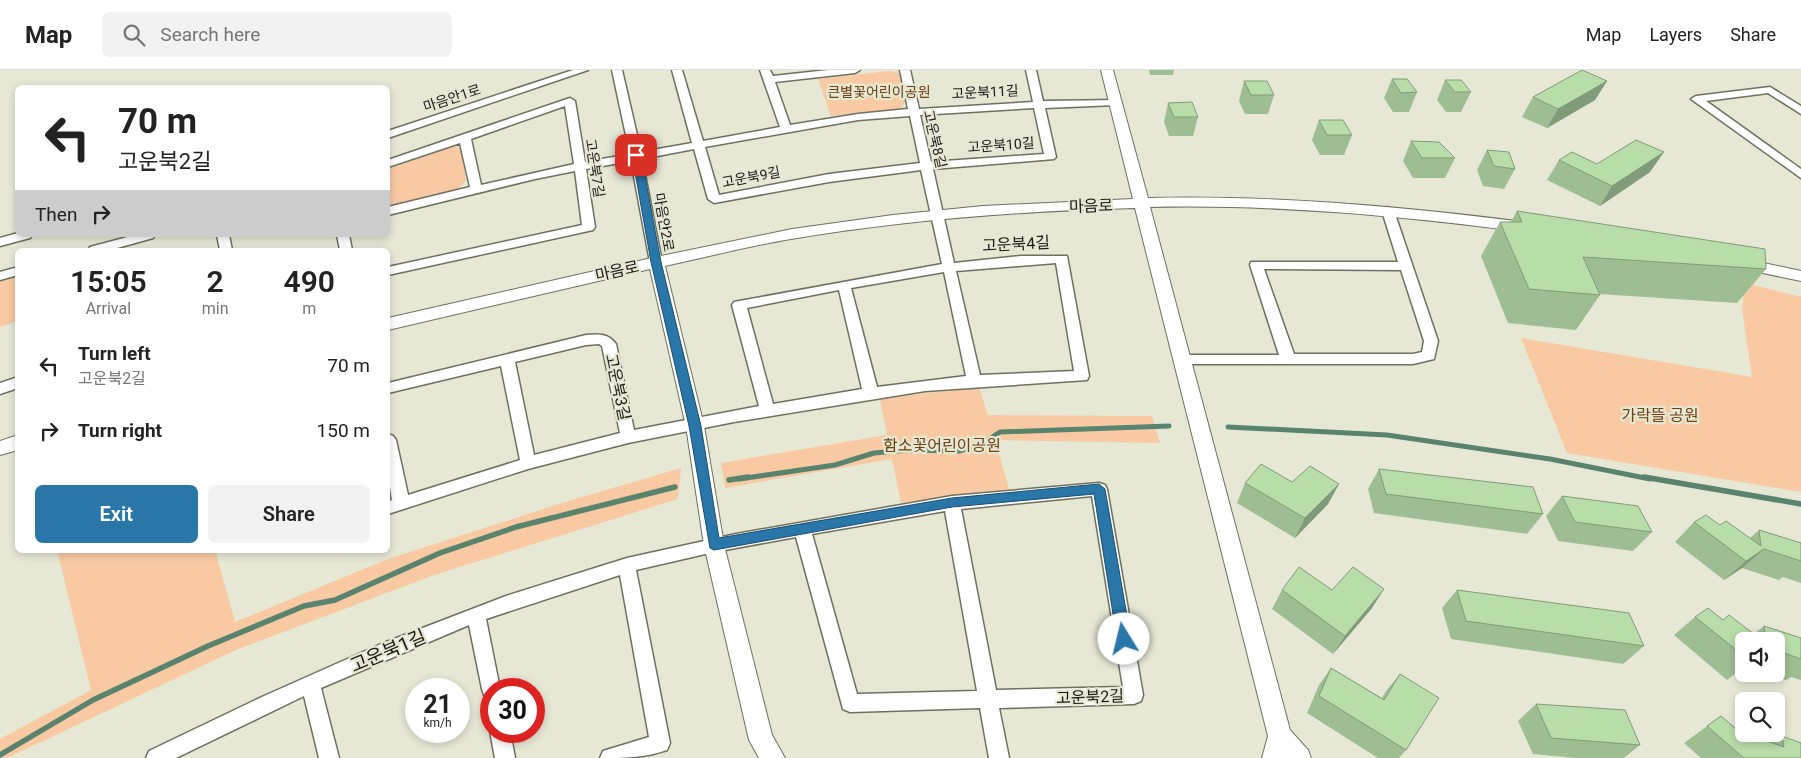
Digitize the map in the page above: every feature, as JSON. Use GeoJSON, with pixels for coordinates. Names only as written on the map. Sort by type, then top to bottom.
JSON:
{"type":"FeatureCollection","features":[{"type":"Feature","properties":{"kind":"street","name":"마음안1로"},"geometry":{"type":"LineString","coordinates":[[390,134],[582,70]]}},
{"type":"Feature","properties":{"kind":"street","name":"마음안2로"},"geometry":{"type":"LineString","coordinates":[[617,70],[636,155],[656,262]]}},
{"type":"Feature","properties":{"kind":"street","name":"고운북9길"},"geometry":{"type":"LineString","coordinates":[[677,70],[714,199],[829,178],[926,166]]}},
{"type":"Feature","properties":{"kind":"street"},"geometry":{"type":"LineString","coordinates":[[786,129],[767,75],[855,70]]}},
{"type":"Feature","properties":{"kind":"street","name":"고운북8길"},"geometry":{"type":"LineString","coordinates":[[905,70],[974,380]]}},
{"type":"Feature","properties":{"kind":"street","name":"고운북10길"},"geometry":{"type":"LineString","coordinates":[[926,166],[1050,157],[1031,70]]}},
{"type":"Feature","properties":{"kind":"street"},"geometry":{"type":"LineString","coordinates":[[1108,70],[1183,360],[1277,747],[1299,758]]}},
{"type":"Feature","properties":{"kind":"street"},"geometry":{"type":"LineString","coordinates":[[1801,112],[1770,90],[1696,99],[1801,174]]}},
{"type":"Feature","properties":{"kind":"street","name":"고운북7길"},"geometry":{"type":"LineString","coordinates":[[390,163],[570,101],[578,166],[589,228],[390,271]]}},
{"type":"Feature","properties":{"kind":"street","name":"고운북11길"},"geometry":{"type":"LineString","coordinates":[[390,210],[476,188],[578,166],[858,117],[975,106],[1116,102]]}},
{"type":"Feature","properties":{"kind":"street"},"geometry":{"type":"LineString","coordinates":[[464,139],[476,188]]}},
{"type":"Feature","properties":{"kind":"street","name":"마음로"},"geometry":{"type":"LineString","coordinates":[[390,324],[656,262],[803,232],[937,214],[1142,204],[1291,204],[1449,216],[1543,230]]}},
{"type":"Feature","properties":{"kind":"street"},"geometry":{"type":"LineString","coordinates":[[1183,360],[1412,359],[1429,355],[1431,341],[1388,211]]}},
{"type":"Feature","properties":{"kind":"street"},"geometry":{"type":"LineString","coordinates":[[0,242],[19,237]]}},
{"type":"Feature","properties":{"kind":"street"},"geometry":{"type":"LineString","coordinates":[[102,248],[142,237]]}},
{"type":"Feature","properties":{"kind":"street","name":"고운북4길"},"geometry":{"type":"LineString","coordinates":[[628,437],[695,426],[767,410],[925,385],[1026,376],[1082,376],[1062,258],[948,266],[739,305],[767,410]]}},
{"type":"Feature","properties":{"kind":"street"},"geometry":{"type":"LineString","coordinates":[[1729,260],[1801,276]]}},
{"type":"Feature","properties":{"kind":"street"},"geometry":{"type":"LineString","coordinates":[[656,262],[695,426],[714,545],[764,752]]}},
{"type":"Feature","properties":{"kind":"street"},"geometry":{"type":"LineString","coordinates":[[1288,359],[1256,264],[1406,266]]}},
{"type":"Feature","properties":{"kind":"street"},"geometry":{"type":"LineString","coordinates":[[0,276],[15,272]]}},
{"type":"Feature","properties":{"kind":"street"},"geometry":{"type":"LineString","coordinates":[[844,284],[871,394]]}},
{"type":"Feature","properties":{"kind":"street","name":"고운북3길"},"geometry":{"type":"LineString","coordinates":[[390,388],[586,340],[602,340],[609,344],[628,437],[528,463],[394,505]]}},
{"type":"Feature","properties":{"kind":"street"},"geometry":{"type":"LineString","coordinates":[[507,360],[528,463]]}},
{"type":"Feature","properties":{"kind":"street"},"geometry":{"type":"LineString","coordinates":[[0,389],[15,383]]}},
{"type":"Feature","properties":{"kind":"street"},"geometry":{"type":"LineString","coordinates":[[0,448],[15,443]]}},
{"type":"Feature","properties":{"kind":"street"},"geometry":{"type":"LineString","coordinates":[[390,462],[394,505]]}},
{"type":"Feature","properties":{"kind":"street","name":"고운북2길"},"geometry":{"type":"LineString","coordinates":[[714,545],[802,529],[952,502],[1099,489],[1134,695],[850,703],[802,529]]}},
{"type":"Feature","properties":{"kind":"street"},"geometry":{"type":"LineString","coordinates":[[952,502],[990,700],[999,758]]}},
{"type":"Feature","properties":{"kind":"street","name":"고운북1길"},"geometry":{"type":"LineString","coordinates":[[156,758],[240,715],[476,614],[628,565],[714,545]]}},
{"type":"Feature","properties":{"kind":"street"},"geometry":{"type":"LineString","coordinates":[[610,758],[660,744],[628,565]]}},
{"type":"Feature","properties":{"kind":"street"},"geometry":{"type":"LineString","coordinates":[[476,614],[489,678]]}},
{"type":"Feature","properties":{"kind":"street"},"geometry":{"type":"LineString","coordinates":[[311,684],[329,758]]}},
{"type":"Feature","properties":{"kind":"street"},"geometry":{"type":"LineString","coordinates":[[502,743],[505,758]]}},
{"type":"Feature","properties":{"kind":"green space","name":"큰별꽃어린이공원"},"geometry":{"type":"Polygon","coordinates":[[[888,71],[900,73],[905,102],[900,110],[831,116],[818,79],[888,71]]]}},
{"type":"Feature","properties":{"kind":"green space"},"geometry":{"type":"Polygon","coordinates":[[[452,147],[461,148],[466,181],[458,189],[390,206],[390,168],[452,147]]]}},
{"type":"Feature","properties":{"kind":"green space"},"geometry":{"type":"Polygon","coordinates":[[[15,277],[15,322],[0,327],[0,281],[15,277]]]}},
{"type":"Feature","properties":{"kind":"green space","name":"가락뜰 공원"},"geometry":{"type":"Polygon","coordinates":[[[1745,283],[1801,297],[1801,492],[1567,453],[1521,338],[1752,377],[1742,309],[1745,283]]]}},
{"type":"Feature","properties":{"kind":"green space","name":"함소꽃어린이공원"},"geometry":{"type":"Polygon","coordinates":[[[979,387],[988,415],[1152,416],[1160,443],[995,440],[1009,489],[901,503],[892,459],[725,488],[721,463],[887,435],[880,399],[979,387]]]}},
{"type":"Feature","properties":{"kind":"green space"},"geometry":{"type":"Polygon","coordinates":[[[681,468],[678,499],[437,574],[238,649],[7,758],[0,758],[0,739],[91,690],[58,553],[216,553],[235,622],[388,559],[562,503],[681,468]]]}},
{"type":"Feature","properties":{"kind":"building"},"geometry":{"type":"Polygon","coordinates":[[[1582,70],[1607,81],[1558,109],[1533,97],[1582,70]]]}},
{"type":"Feature","properties":{"kind":"building"},"geometry":{"type":"Polygon","coordinates":[[[1392,79],[1407,79],[1417,92],[1401,93],[1392,79]]]}},
{"type":"Feature","properties":{"kind":"building"},"geometry":{"type":"Polygon","coordinates":[[[1445,80],[1461,80],[1471,92],[1455,92],[1445,80]]]}},
{"type":"Feature","properties":{"kind":"building"},"geometry":{"type":"Polygon","coordinates":[[[1244,81],[1267,81],[1274,95],[1251,95],[1244,81]]]}},
{"type":"Feature","properties":{"kind":"building"},"geometry":{"type":"Polygon","coordinates":[[[1192,102],[1198,117],[1174,117],[1168,103],[1192,102]]]}},
{"type":"Feature","properties":{"kind":"building"},"geometry":{"type":"Polygon","coordinates":[[[1319,120],[1343,120],[1352,135],[1327,135],[1319,120]]]}},
{"type":"Feature","properties":{"kind":"building"},"geometry":{"type":"Polygon","coordinates":[[[1636,140],[1664,152],[1612,186],[1559,160],[1572,152],[1597,164],[1636,140]]]}},
{"type":"Feature","properties":{"kind":"building"},"geometry":{"type":"Polygon","coordinates":[[[1411,141],[1439,142],[1455,158],[1422,158],[1411,141]]]}},
{"type":"Feature","properties":{"kind":"building"},"geometry":{"type":"Polygon","coordinates":[[[1487,150],[1509,152],[1515,169],[1494,166],[1487,150]]]}},
{"type":"Feature","properties":{"kind":"building"},"geometry":{"type":"Polygon","coordinates":[[[1517,211],[1765,249],[1766,269],[1583,257],[1600,295],[1529,289],[1500,222],[1522,222],[1517,211]]]}},
{"type":"Feature","properties":{"kind":"building"},"geometry":{"type":"Polygon","coordinates":[[[1261,464],[1292,482],[1310,466],[1339,484],[1305,518],[1245,483],[1261,464]]]}},
{"type":"Feature","properties":{"kind":"building"},"geometry":{"type":"Polygon","coordinates":[[[1379,469],[1533,487],[1543,514],[1386,494],[1379,469]]]}},
{"type":"Feature","properties":{"kind":"building"},"geometry":{"type":"Polygon","coordinates":[[[1562,496],[1638,506],[1652,532],[1575,522],[1562,496]]]}},
{"type":"Feature","properties":{"kind":"building"},"geometry":{"type":"Polygon","coordinates":[[[1706,515],[1720,525],[1726,521],[1761,546],[1759,530],[1801,543],[1801,561],[1764,549],[1746,561],[1694,522],[1706,515]]]}},
{"type":"Feature","properties":{"kind":"building"},"geometry":{"type":"Polygon","coordinates":[[[1299,567],[1332,590],[1353,567],[1384,589],[1345,636],[1282,590],[1299,567]]]}},
{"type":"Feature","properties":{"kind":"building"},"geometry":{"type":"Polygon","coordinates":[[[1457,590],[1629,613],[1644,646],[1466,621],[1457,590]]]}},
{"type":"Feature","properties":{"kind":"building"},"geometry":{"type":"Polygon","coordinates":[[[1708,608],[1723,620],[1729,615],[1751,632],[1735,632],[1735,649],[1695,617],[1708,608]]]}},
{"type":"Feature","properties":{"kind":"building"},"geometry":{"type":"Polygon","coordinates":[[[1764,626],[1782,632],[1765,632],[1764,626]]]}},
{"type":"Feature","properties":{"kind":"building"},"geometry":{"type":"Polygon","coordinates":[[[1785,633],[1801,638],[1801,659],[1785,653],[1785,633]]]}},
{"type":"Feature","properties":{"kind":"building"},"geometry":{"type":"Polygon","coordinates":[[[1331,668],[1384,700],[1400,674],[1439,698],[1406,750],[1319,696],[1331,668]]]}},
{"type":"Feature","properties":{"kind":"building"},"geometry":{"type":"Polygon","coordinates":[[[1536,704],[1625,710],[1640,745],[1551,738],[1536,704]]]}},
{"type":"Feature","properties":{"kind":"building"},"geometry":{"type":"Polygon","coordinates":[[[1721,716],[1735,728],[1735,742],[1769,742],[1784,747],[1785,737],[1801,743],[1801,758],[1744,758],[1707,726],[1721,716]]]}},
{"type":"Feature","properties":{"kind":"waterway"},"geometry":{"type":"LineString","coordinates":[[739,479],[835,465],[874,453],[909,450],[959,451],[980,445],[1000,432],[1169,426]]}},
{"type":"Feature","properties":{"kind":"waterway"},"geometry":{"type":"LineString","coordinates":[[1228,427],[1387,435],[1550,459],[1650,479]]}},
{"type":"Feature","properties":{"kind":"waterway"},"geometry":{"type":"LineString","coordinates":[[729,480],[748,477]]}},
{"type":"Feature","properties":{"kind":"waterway"},"geometry":{"type":"LineString","coordinates":[[1644,477],[1801,504]]}},
{"type":"Feature","properties":{"kind":"waterway"},"geometry":{"type":"LineString","coordinates":[[0,755],[93,700],[208,646],[304,606],[335,600],[440,553],[516,527],[675,487]]}},
{"type":"Feature","properties":{"kind":"route"},"geometry":{"type":"LineString","coordinates":[[636,155],[656,262],[695,426],[714,545],[877,514],[952,502],[1099,489],[1124,639]]}}]}
